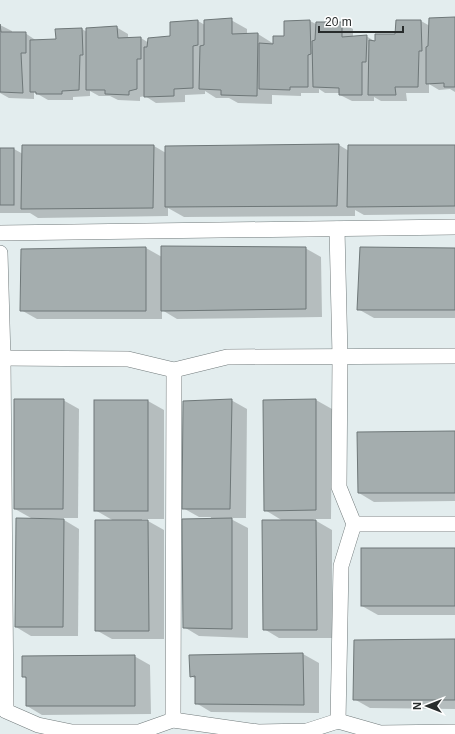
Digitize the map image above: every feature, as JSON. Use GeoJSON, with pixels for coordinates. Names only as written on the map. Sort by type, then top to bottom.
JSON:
{"type":"FeatureCollection","features":[{"type":"Feature","properties":{"kind":"lane"},"geometry":{"type":"LineString","coordinates":[[0,233],[455,227]]}},
{"type":"Feature","properties":{"kind":"lane"},"geometry":{"type":"LineString","coordinates":[[337,229],[340,356],[339,487],[354,524],[341,566],[338,721]]}},
{"type":"Feature","properties":{"kind":"lane"},"geometry":{"type":"LineString","coordinates":[[0,254],[2,358],[3,713],[38,726],[72,732],[138,732],[173,720],[258,732],[307,731],[338,721],[380,733],[455,732]]}},
{"type":"Feature","properties":{"kind":"lane"},"geometry":{"type":"LineString","coordinates":[[2,358],[128,359],[174,370],[227,357],[455,356]]}},
{"type":"Feature","properties":{"kind":"lane"},"geometry":{"type":"LineString","coordinates":[[173,720],[174,370]]}},
{"type":"Feature","properties":{"kind":"lane"},"geometry":{"type":"LineString","coordinates":[[354,524],[455,524]]}},
{"type":"Feature","properties":{"kind":"building"},"geometry":{"type":"Polygon","coordinates":[[[455,17],[455,87],[444,87],[444,83],[426,84],[426,47],[428,46],[429,18],[455,17]]]}},
{"type":"Feature","properties":{"kind":"building"},"geometry":{"type":"Polygon","coordinates":[[[232,18],[232,34],[258,33],[257,96],[221,95],[221,90],[199,89],[200,46],[204,45],[204,20],[232,18]]]}},
{"type":"Feature","properties":{"kind":"building"},"geometry":{"type":"Polygon","coordinates":[[[198,20],[198,45],[193,46],[193,88],[174,89],[174,96],[144,97],[144,47],[147,47],[148,38],[170,36],[170,22],[198,20]]]}},
{"type":"Feature","properties":{"kind":"building"},"geometry":{"type":"Polygon","coordinates":[[[310,20],[311,54],[308,55],[308,87],[290,87],[290,90],[259,89],[259,43],[273,44],[273,36],[284,36],[284,21],[310,20]]]}},
{"type":"Feature","properties":{"kind":"building"},"geometry":{"type":"Polygon","coordinates":[[[396,20],[421,20],[422,51],[419,51],[418,87],[395,87],[396,95],[368,95],[369,40],[375,41],[375,34],[395,34],[396,20]]]}},
{"type":"Feature","properties":{"kind":"building"},"geometry":{"type":"Polygon","coordinates":[[[316,22],[342,22],[342,37],[367,35],[366,62],[362,62],[362,95],[339,95],[339,88],[313,87],[312,41],[315,40],[316,22]]]}},
{"type":"Feature","properties":{"kind":"building"},"geometry":{"type":"Polygon","coordinates":[[[0,24],[1,32],[26,32],[26,53],[21,53],[23,93],[0,92],[0,24]]]}},
{"type":"Feature","properties":{"kind":"building"},"geometry":{"type":"Polygon","coordinates":[[[117,26],[118,38],[141,37],[141,59],[137,59],[137,89],[129,91],[129,95],[105,94],[105,90],[86,90],[86,28],[117,26]]]}},
{"type":"Feature","properties":{"kind":"building"},"geometry":{"type":"Polygon","coordinates":[[[82,28],[83,55],[80,55],[79,90],[62,91],[62,94],[36,94],[36,92],[30,92],[30,40],[56,39],[55,29],[82,28]]]}},
{"type":"Feature","properties":{"kind":"building"},"geometry":{"type":"Polygon","coordinates":[[[339,144],[337,206],[165,207],[165,146],[339,144]]]}},
{"type":"Feature","properties":{"kind":"building"},"geometry":{"type":"Polygon","coordinates":[[[22,145],[154,145],[153,208],[21,209],[22,145]]]}},
{"type":"Feature","properties":{"kind":"building"},"geometry":{"type":"Polygon","coordinates":[[[348,145],[455,145],[455,206],[347,207],[348,145]]]}},
{"type":"Feature","properties":{"kind":"building"},"geometry":{"type":"Polygon","coordinates":[[[0,148],[14,148],[14,205],[0,205],[0,148]]]}},
{"type":"Feature","properties":{"kind":"building"},"geometry":{"type":"Polygon","coordinates":[[[161,246],[306,247],[306,309],[161,311],[161,246]]]}},
{"type":"Feature","properties":{"kind":"building"},"geometry":{"type":"Polygon","coordinates":[[[146,247],[146,311],[20,311],[21,249],[146,247]]]}},
{"type":"Feature","properties":{"kind":"building"},"geometry":{"type":"Polygon","coordinates":[[[360,247],[455,248],[455,310],[357,310],[360,247]]]}},
{"type":"Feature","properties":{"kind":"building"},"geometry":{"type":"Polygon","coordinates":[[[14,399],[64,399],[63,509],[14,509],[14,399]]]}},
{"type":"Feature","properties":{"kind":"building"},"geometry":{"type":"Polygon","coordinates":[[[232,399],[230,509],[182,509],[183,401],[232,399]]]}},
{"type":"Feature","properties":{"kind":"building"},"geometry":{"type":"Polygon","coordinates":[[[316,399],[316,510],[264,511],[263,400],[316,399]]]}},
{"type":"Feature","properties":{"kind":"building"},"geometry":{"type":"Polygon","coordinates":[[[94,400],[148,400],[148,511],[94,511],[94,400]]]}},
{"type":"Feature","properties":{"kind":"building"},"geometry":{"type":"Polygon","coordinates":[[[455,431],[455,493],[358,493],[357,432],[455,431]]]}},
{"type":"Feature","properties":{"kind":"building"},"geometry":{"type":"Polygon","coordinates":[[[16,518],[64,519],[63,627],[15,627],[16,518]]]}},
{"type":"Feature","properties":{"kind":"building"},"geometry":{"type":"Polygon","coordinates":[[[232,518],[232,629],[183,628],[182,519],[232,518]]]}},
{"type":"Feature","properties":{"kind":"building"},"geometry":{"type":"Polygon","coordinates":[[[95,520],[148,520],[149,631],[95,631],[95,520]]]}},
{"type":"Feature","properties":{"kind":"building"},"geometry":{"type":"Polygon","coordinates":[[[262,520],[316,520],[317,630],[263,630],[262,520]]]}},
{"type":"Feature","properties":{"kind":"building"},"geometry":{"type":"Polygon","coordinates":[[[361,548],[455,548],[455,606],[361,606],[361,548]]]}},
{"type":"Feature","properties":{"kind":"building"},"geometry":{"type":"Polygon","coordinates":[[[455,639],[455,700],[353,700],[354,640],[455,639]]]}},
{"type":"Feature","properties":{"kind":"building"},"geometry":{"type":"Polygon","coordinates":[[[303,653],[304,705],[195,704],[195,676],[190,677],[189,655],[303,653]]]}},
{"type":"Feature","properties":{"kind":"building"},"geometry":{"type":"Polygon","coordinates":[[[135,655],[135,706],[26,706],[26,677],[22,677],[22,656],[135,655]]]}}]}
